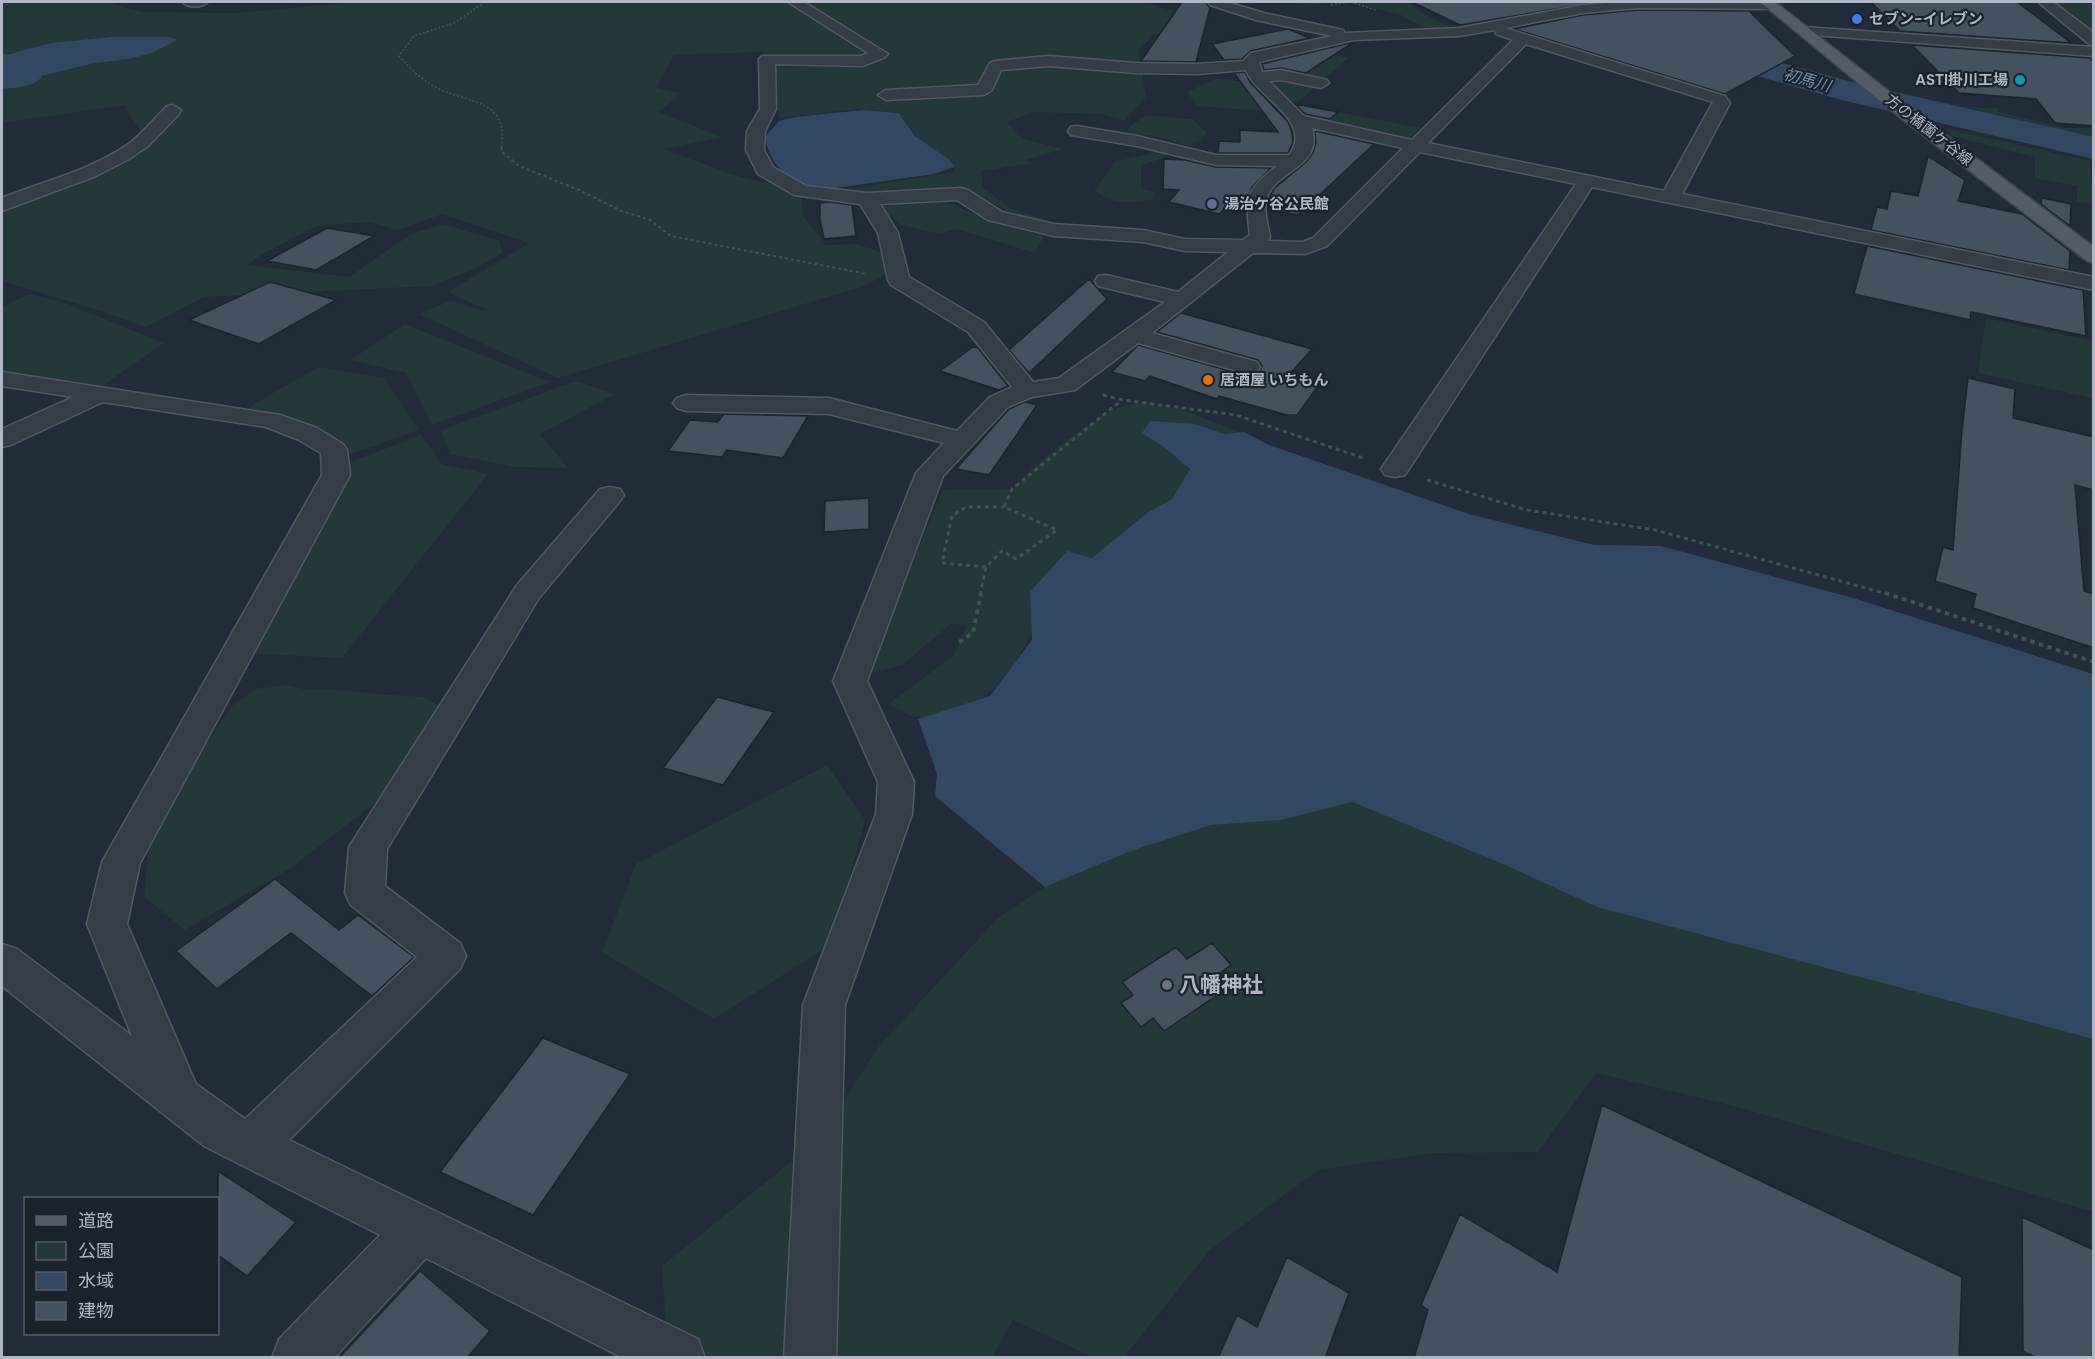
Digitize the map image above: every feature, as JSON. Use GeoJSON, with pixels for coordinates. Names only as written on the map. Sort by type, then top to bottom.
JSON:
{"type":"FeatureCollection","features":[{"type":"Feature","properties":{"kind":"main road","name":"方の橋薗ケ谷線"},"geometry":{"type":"LineString","coordinates":[[1770,4],[1908,115],[2094,257]]}},
{"type":"Feature","properties":{"kind":"street"},"geometry":{"type":"LineString","coordinates":[[189,2],[201,2]]}},
{"type":"Feature","properties":{"kind":"street"},"geometry":{"type":"LineString","coordinates":[[795,2],[880,54],[863,61],[767,59],[768,109],[756,131],[755,150],[765,170],[801,192],[867,199],[962,194],[995,216],[1054,230],[1143,236],[1185,245],[1249,248],[1305,248],[1320,242],[1416,146],[1526,29],[1583,9],[1618,4],[1770,4]]}},
{"type":"Feature","properties":{"kind":"street"},"geometry":{"type":"LineString","coordinates":[[1215,2],[1273,21],[1354,36]]}},
{"type":"Feature","properties":{"kind":"street"},"geometry":{"type":"LineString","coordinates":[[2045,2],[2094,41]]}},
{"type":"Feature","properties":{"kind":"street"},"geometry":{"type":"LineString","coordinates":[[810,1358],[824,1005],[894,814],[897,782],[850,681],[930,473],[999,402],[1027,390],[1066,385],[1182,300],[1260,237],[1256,203],[1264,187],[1296,161],[1304,147],[1306,134],[1298,120],[1254,71],[1251,62],[1256,56],[1354,36],[1459,32],[1488,27],[1526,29],[1719,99],[1722,103],[1670,198]]}},
{"type":"Feature","properties":{"kind":"street"},"geometry":{"type":"LineString","coordinates":[[1804,32],[2094,52]]}},
{"type":"Feature","properties":{"kind":"street"},"geometry":{"type":"LineString","coordinates":[[1214,68],[1226,48]]}},
{"type":"Feature","properties":{"kind":"street"},"geometry":{"type":"LineString","coordinates":[[886,95],[984,90],[995,66],[1049,61],[1135,68],[1214,68],[1254,71],[1321,83]]}},
{"type":"Feature","properties":{"kind":"street"},"geometry":{"type":"LineString","coordinates":[[2,205],[100,167],[124,155],[139,145],[172,110]]}},
{"type":"Feature","properties":{"kind":"street"},"geometry":{"type":"LineString","coordinates":[[1298,120],[2094,284]]}},
{"type":"Feature","properties":{"kind":"street"},"geometry":{"type":"LineString","coordinates":[[1077,131],[1137,141],[1216,160],[1296,161]]}},
{"type":"Feature","properties":{"kind":"street"},"geometry":{"type":"LineString","coordinates":[[1395,469],[1587,181]]}},
{"type":"Feature","properties":{"kind":"street"},"geometry":{"type":"LineString","coordinates":[[867,199],[888,233],[898,280],[976,327],[1027,390]]}},
{"type":"Feature","properties":{"kind":"street"},"geometry":{"type":"LineString","coordinates":[[1106,280],[1182,300]]}},
{"type":"Feature","properties":{"kind":"street"},"geometry":{"type":"LineString","coordinates":[[1135,335],[1248,367]]}},
{"type":"Feature","properties":{"kind":"street"},"geometry":{"type":"LineString","coordinates":[[2,379],[271,420],[308,434],[334,450],[336,475],[121,862],[107,924],[180,1099]]}},
{"type":"Feature","properties":{"kind":"street"},"geometry":{"type":"LineString","coordinates":[[2,439],[100,394]]}},
{"type":"Feature","properties":{"kind":"street"},"geometry":{"type":"LineString","coordinates":[[686,403],[829,406],[962,440]]}},
{"type":"Feature","properties":{"kind":"street"},"geometry":{"type":"LineString","coordinates":[[250,1145],[446,957],[365,893],[368,847],[528,592],[610,495]]}},
{"type":"Feature","properties":{"kind":"street"},"geometry":{"type":"LineString","coordinates":[[2,962],[220,1130],[679,1358]]}},
{"type":"Feature","properties":{"kind":"street"},"geometry":{"type":"LineString","coordinates":[[298,1358],[421,1228]]}},
{"type":"Feature","properties":{"kind":"path"},"geometry":{"type":"LineString","coordinates":[[485,2],[454,22],[414,36],[399,56],[411,70],[445,92],[485,104],[497,113],[505,134],[501,151],[519,166],[579,190],[622,211],[650,220],[671,236],[871,275]]}},
{"type":"Feature","properties":{"kind":"path"},"geometry":{"type":"LineString","coordinates":[[1004,507],[1012,489],[1123,400],[1236,415],[1395,469],[1527,510],[1655,530],[1920,603],[2094,662]]}},
{"type":"Feature","properties":{"kind":"path"},"geometry":{"type":"LineString","coordinates":[[959,642],[973,633],[986,567],[1002,551],[1016,558],[1057,530],[1004,507],[966,507],[952,516],[942,563],[986,567]]}},
{"type":"Feature","properties":{"kind":"green space"},"geometry":{"type":"Polygon","coordinates":[[[5,2],[108,2],[142,12],[235,13],[357,2],[1158,2],[1150,4],[1184,14],[1176,30],[1154,34],[1138,51],[1146,97],[1124,121],[1103,114],[1034,112],[1007,122],[1023,139],[1063,149],[1025,160],[1033,163],[981,171],[983,188],[1012,209],[1053,222],[1014,214],[964,188],[933,195],[880,201],[834,191],[955,172],[951,161],[933,157],[899,113],[858,109],[780,118],[763,52],[674,55],[656,88],[681,93],[659,112],[722,137],[663,149],[734,175],[801,191],[803,216],[826,245],[856,244],[897,257],[882,277],[861,287],[558,378],[419,314],[450,301],[493,313],[448,292],[529,243],[442,214],[398,230],[369,222],[316,226],[261,255],[247,265],[349,277],[411,234],[443,224],[500,241],[502,253],[481,266],[432,286],[204,297],[146,327],[2,281],[2,210],[149,144],[125,105],[2,123],[2,89],[33,83],[42,76],[170,44],[2,54],[2,4],[5,2]]]}},
{"type":"Feature","properties":{"kind":"green space"},"geometry":{"type":"Polygon","coordinates":[[[1286,2],[1351,2],[1308,5],[1286,2]]]}},
{"type":"Feature","properties":{"kind":"green space"},"geometry":{"type":"Polygon","coordinates":[[[1351,2],[1408,2],[1422,13],[1450,27],[1424,28],[1401,15],[1351,2]]]}},
{"type":"Feature","properties":{"kind":"green space"},"geometry":{"type":"Polygon","coordinates":[[[1496,2],[1556,2],[1665,37],[1829,80],[2089,138],[1964,107],[1997,108],[1999,112],[2064,128],[2093,128],[2093,159],[1934,119],[1854,103],[1666,49],[1561,23],[1496,2]]]}},
{"type":"Feature","properties":{"kind":"green space"},"geometry":{"type":"Polygon","coordinates":[[[2053,2],[2093,3],[2093,28],[2086,28],[2053,2]]]}},
{"type":"Feature","properties":{"kind":"green space"},"geometry":{"type":"Polygon","coordinates":[[[1316,50],[1348,58],[1296,104],[1254,70],[1267,58],[1316,50]]]}},
{"type":"Feature","properties":{"kind":"green space"},"geometry":{"type":"Polygon","coordinates":[[[1216,79],[1239,81],[1263,111],[1197,106],[1187,92],[1216,79]]]}},
{"type":"Feature","properties":{"kind":"green space"},"geometry":{"type":"Polygon","coordinates":[[[1302,105],[1421,128],[1410,138],[1306,116],[1302,105]]]}},
{"type":"Feature","properties":{"kind":"green space"},"geometry":{"type":"Polygon","coordinates":[[[1147,115],[1192,119],[1207,133],[1201,140],[1190,145],[1156,136],[1125,135],[1130,126],[1147,115]]]}},
{"type":"Feature","properties":{"kind":"green space"},"geometry":{"type":"Polygon","coordinates":[[[1947,129],[2090,161],[2093,205],[2077,202],[2077,186],[2035,178],[2035,157],[1952,136],[1947,129]]]}},
{"type":"Feature","properties":{"kind":"green space"},"geometry":{"type":"Polygon","coordinates":[[[1173,148],[1197,150],[1195,154],[1169,155],[1141,166],[1141,188],[1156,192],[1151,200],[1114,201],[1094,190],[1114,162],[1173,148]]]}},
{"type":"Feature","properties":{"kind":"green space"},"geometry":{"type":"Polygon","coordinates":[[[947,202],[993,222],[1044,236],[1035,253],[956,229],[939,234],[899,224],[880,206],[947,202]]]}},
{"type":"Feature","properties":{"kind":"green space"},"geometry":{"type":"Polygon","coordinates":[[[29,294],[68,304],[164,343],[102,386],[2,375],[2,307],[29,294]]]}},
{"type":"Feature","properties":{"kind":"green space"},"geometry":{"type":"Polygon","coordinates":[[[1986,318],[2093,341],[2093,398],[1978,373],[1986,318]]]}},
{"type":"Feature","properties":{"kind":"green space"},"geometry":{"type":"Polygon","coordinates":[[[405,324],[550,382],[432,425],[406,373],[350,360],[405,324]]]}},
{"type":"Feature","properties":{"kind":"green space"},"geometry":{"type":"Polygon","coordinates":[[[318,367],[384,378],[419,430],[334,460],[340,439],[271,420],[242,416],[254,404],[318,367]]]}},
{"type":"Feature","properties":{"kind":"green space"},"geometry":{"type":"Polygon","coordinates":[[[576,381],[615,394],[540,434],[568,468],[515,467],[450,454],[441,430],[576,381]]]}},
{"type":"Feature","properties":{"kind":"green space"},"geometry":{"type":"Polygon","coordinates":[[[1147,402],[1186,411],[1259,440],[1044,608],[1018,658],[997,686],[979,700],[933,718],[911,716],[888,704],[954,655],[967,625],[951,624],[902,665],[865,675],[943,490],[1012,489],[1046,457],[1103,415],[1119,408],[1147,402]]]}},
{"type":"Feature","properties":{"kind":"green space"},"geometry":{"type":"Polygon","coordinates":[[[421,435],[442,464],[488,474],[342,658],[236,653],[335,468],[421,435]]]}},
{"type":"Feature","properties":{"kind":"green space"},"geometry":{"type":"Polygon","coordinates":[[[288,685],[303,689],[424,697],[446,710],[402,782],[291,868],[185,930],[144,897],[148,852],[186,774],[233,705],[255,689],[288,685]]]}},
{"type":"Feature","properties":{"kind":"green space"},"geometry":{"type":"Polygon","coordinates":[[[827,765],[865,820],[832,944],[714,1019],[602,952],[636,864],[827,765]]]}},
{"type":"Feature","properties":{"kind":"green space"},"geometry":{"type":"Polygon","coordinates":[[[1352,802],[1505,865],[1597,907],[2093,1039],[2093,1212],[1734,1106],[1596,1073],[1538,1152],[1434,1153],[1318,1170],[1210,1250],[1124,1357],[1093,1357],[1013,1320],[992,1357],[710,1357],[666,1327],[662,1266],[818,1140],[879,1046],[998,918],[1045,887],[1131,851],[1211,825],[1282,820],[1352,802]]]}},
{"type":"Feature","properties":{"kind":"water"},"geometry":{"type":"Polygon","coordinates":[[[111,37],[170,37],[177,40],[152,53],[129,59],[95,63],[42,76],[30,85],[2,89],[2,54],[51,43],[111,37]]]}},
{"type":"Feature","properties":{"kind":"water"},"geometry":{"type":"Polygon","coordinates":[[[863,110],[899,113],[915,136],[951,161],[954,167],[934,174],[821,190],[791,178],[772,158],[765,137],[779,121],[795,117],[863,110]]]}},
{"type":"Feature","properties":{"kind":"water"},"geometry":{"type":"Polygon","coordinates":[[[1150,421],[1195,424],[1225,434],[1244,432],[1269,445],[1469,514],[1594,545],[1661,546],[1853,598],[2093,674],[2093,1039],[1597,907],[1505,865],[1352,802],[1282,820],[1211,825],[1131,851],[1045,887],[935,796],[937,774],[918,719],[990,696],[1032,640],[1030,592],[1067,551],[1092,558],[1147,513],[1172,499],[1190,469],[1164,447],[1142,433],[1150,421]]]}},
{"type":"Feature","properties":{"kind":"building"},"geometry":{"type":"Polygon","coordinates":[[[1182,2],[1206,2],[1210,8],[1196,62],[1141,61],[1182,2]]]}},
{"type":"Feature","properties":{"kind":"building"},"geometry":{"type":"Polygon","coordinates":[[[1412,2],[1598,2],[1460,25],[1412,2]]]}},
{"type":"Feature","properties":{"kind":"building"},"geometry":{"type":"Polygon","coordinates":[[[1871,2],[2017,2],[2071,43],[1900,31],[1871,2]]]}},
{"type":"Feature","properties":{"kind":"building"},"geometry":{"type":"Polygon","coordinates":[[[1638,10],[1749,11],[1795,56],[1725,94],[1514,29],[1583,15],[1638,10]]]}},
{"type":"Feature","properties":{"kind":"building"},"geometry":{"type":"Polygon","coordinates":[[[1288,29],[1310,38],[1251,51],[1242,59],[1224,60],[1212,44],[1288,29]]]}},
{"type":"Feature","properties":{"kind":"building"},"geometry":{"type":"Polygon","coordinates":[[[1354,42],[1306,73],[1281,68],[1264,70],[1262,64],[1354,42]]]}},
{"type":"Feature","properties":{"kind":"building","name":"ASTI掛川工場"},"geometry":{"type":"Polygon","coordinates":[[[1912,45],[2089,58],[2094,62],[2094,126],[2055,123],[2036,99],[1959,93],[1912,45]]]}},
{"type":"Feature","properties":{"kind":"building"},"geometry":{"type":"Polygon","coordinates":[[[1245,72],[1250,82],[1288,122],[1293,142],[1288,153],[1218,153],[1219,141],[1240,142],[1240,130],[1278,132],[1234,73],[1245,72]]]}},
{"type":"Feature","properties":{"kind":"building"},"geometry":{"type":"Polygon","coordinates":[[[1295,104],[1338,112],[1330,119],[1305,114],[1295,104]]]}},
{"type":"Feature","properties":{"kind":"building"},"geometry":{"type":"Polygon","coordinates":[[[1315,131],[1374,144],[1298,215],[1268,209],[1270,196],[1275,188],[1307,161],[1313,153],[1316,142],[1315,131]]]}},
{"type":"Feature","properties":{"kind":"building"},"geometry":{"type":"Polygon","coordinates":[[[1928,156],[1965,180],[1958,201],[2022,214],[2070,251],[2069,270],[1871,230],[1877,207],[1887,209],[1891,191],[1918,196],[1928,156]]]}},
{"type":"Feature","properties":{"kind":"building"},"geometry":{"type":"Polygon","coordinates":[[[1164,159],[1185,160],[1216,167],[1271,168],[1252,187],[1246,205],[1232,202],[1219,214],[1169,202],[1179,190],[1163,189],[1164,159]]]}},
{"type":"Feature","properties":{"kind":"building"},"geometry":{"type":"Polygon","coordinates":[[[2042,198],[2071,204],[2070,226],[2041,204],[2042,198]]]}},
{"type":"Feature","properties":{"kind":"building"},"geometry":{"type":"Polygon","coordinates":[[[820,203],[852,205],[856,236],[824,239],[820,203]]]}},
{"type":"Feature","properties":{"kind":"building"},"geometry":{"type":"Polygon","coordinates":[[[327,228],[374,236],[316,270],[267,261],[327,228]]]}},
{"type":"Feature","properties":{"kind":"building"},"geometry":{"type":"Polygon","coordinates":[[[1867,246],[2083,290],[2086,336],[1971,312],[1970,320],[1854,294],[1867,246]]]}},
{"type":"Feature","properties":{"kind":"building"},"geometry":{"type":"Polygon","coordinates":[[[1089,279],[1107,299],[1029,373],[1009,350],[1089,279]]]}},
{"type":"Feature","properties":{"kind":"building"},"geometry":{"type":"Polygon","coordinates":[[[270,282],[336,300],[259,344],[189,320],[270,282]]]}},
{"type":"Feature","properties":{"kind":"building"},"geometry":{"type":"Polygon","coordinates":[[[1181,313],[1312,349],[1287,377],[1318,386],[1297,415],[1287,415],[1219,396],[1217,399],[1150,376],[1145,381],[1112,372],[1138,345],[1247,376],[1259,373],[1262,366],[1258,360],[1157,332],[1181,313]]]}},
{"type":"Feature","properties":{"kind":"building"},"geometry":{"type":"Polygon","coordinates":[[[973,347],[978,348],[1008,386],[999,390],[940,371],[973,347]]]}},
{"type":"Feature","properties":{"kind":"building"},"geometry":{"type":"Polygon","coordinates":[[[1968,378],[2015,389],[2013,418],[2094,437],[2094,490],[2075,485],[2084,591],[2094,594],[2094,648],[1973,608],[1976,594],[1935,581],[1943,547],[1953,550],[1968,378]]]}},
{"type":"Feature","properties":{"kind":"building"},"geometry":{"type":"Polygon","coordinates":[[[1025,402],[1037,405],[989,475],[956,469],[1009,409],[1025,402]]]}},
{"type":"Feature","properties":{"kind":"building"},"geometry":{"type":"Polygon","coordinates":[[[724,414],[808,416],[783,458],[727,450],[722,457],[668,451],[690,420],[718,422],[724,414]]]}},
{"type":"Feature","properties":{"kind":"building"},"geometry":{"type":"Polygon","coordinates":[[[869,498],[869,529],[824,532],[825,501],[869,498]]]}},
{"type":"Feature","properties":{"kind":"building"},"geometry":{"type":"Polygon","coordinates":[[[717,697],[774,712],[723,785],[663,768],[717,697]]]}},
{"type":"Feature","properties":{"kind":"building"},"geometry":{"type":"Polygon","coordinates":[[[275,879],[339,930],[358,915],[414,957],[372,996],[291,933],[217,989],[176,951],[275,879]]]}},
{"type":"Feature","properties":{"kind":"building"},"geometry":{"type":"Polygon","coordinates":[[[1212,943],[1231,965],[1208,982],[1219,994],[1164,1031],[1153,1018],[1141,1027],[1121,1003],[1133,995],[1122,982],[1176,947],[1187,959],[1212,943]]]}},
{"type":"Feature","properties":{"kind":"building"},"geometry":{"type":"Polygon","coordinates":[[[543,1038],[630,1074],[533,1215],[440,1172],[543,1038]]]}},
{"type":"Feature","properties":{"kind":"building"},"geometry":{"type":"Polygon","coordinates":[[[1602,1105],[1962,1277],[1959,1358],[1414,1358],[1428,1310],[1421,1305],[1460,1214],[1557,1272],[1602,1105]]]}},
{"type":"Feature","properties":{"kind":"building"},"geometry":{"type":"Polygon","coordinates":[[[218,1171],[296,1222],[247,1276],[219,1256],[218,1171]]]}},
{"type":"Feature","properties":{"kind":"building"},"geometry":{"type":"Polygon","coordinates":[[[2022,1217],[2094,1250],[2094,1358],[2037,1358],[2023,1351],[2022,1217]]]}},
{"type":"Feature","properties":{"kind":"building"},"geometry":{"type":"Polygon","coordinates":[[[1287,1257],[1349,1293],[1325,1358],[1218,1358],[1237,1315],[1257,1327],[1287,1257]]]}},
{"type":"Feature","properties":{"kind":"building"},"geometry":{"type":"Polygon","coordinates":[[[420,1271],[490,1331],[467,1358],[339,1358],[420,1271]]]}},
{"type":"Feature","properties":{"kind":"waterway","name":"初馬川"},"geometry":{"type":"LineString","coordinates":[[1524,2],[1854,93],[2094,148]]}},
{"type":"Feature","properties":{"kind":"place","name":"セブン-イレブン"},"geometry":{"type":"Point","coordinates":[1857,19]}},
{"type":"Feature","properties":{"kind":"place","name":"ASTI掛川工場"},"geometry":{"type":"Point","coordinates":[2020,80]}},
{"type":"Feature","properties":{"kind":"place","name":"湯治ケ谷公民館"},"geometry":{"type":"Point","coordinates":[1212,204]}},
{"type":"Feature","properties":{"kind":"place","name":"居酒屋 いちもん"},"geometry":{"type":"Point","coordinates":[1208,380]}},
{"type":"Feature","properties":{"kind":"place","name":"八幡神社"},"geometry":{"type":"Point","coordinates":[1167,985]}}]}
